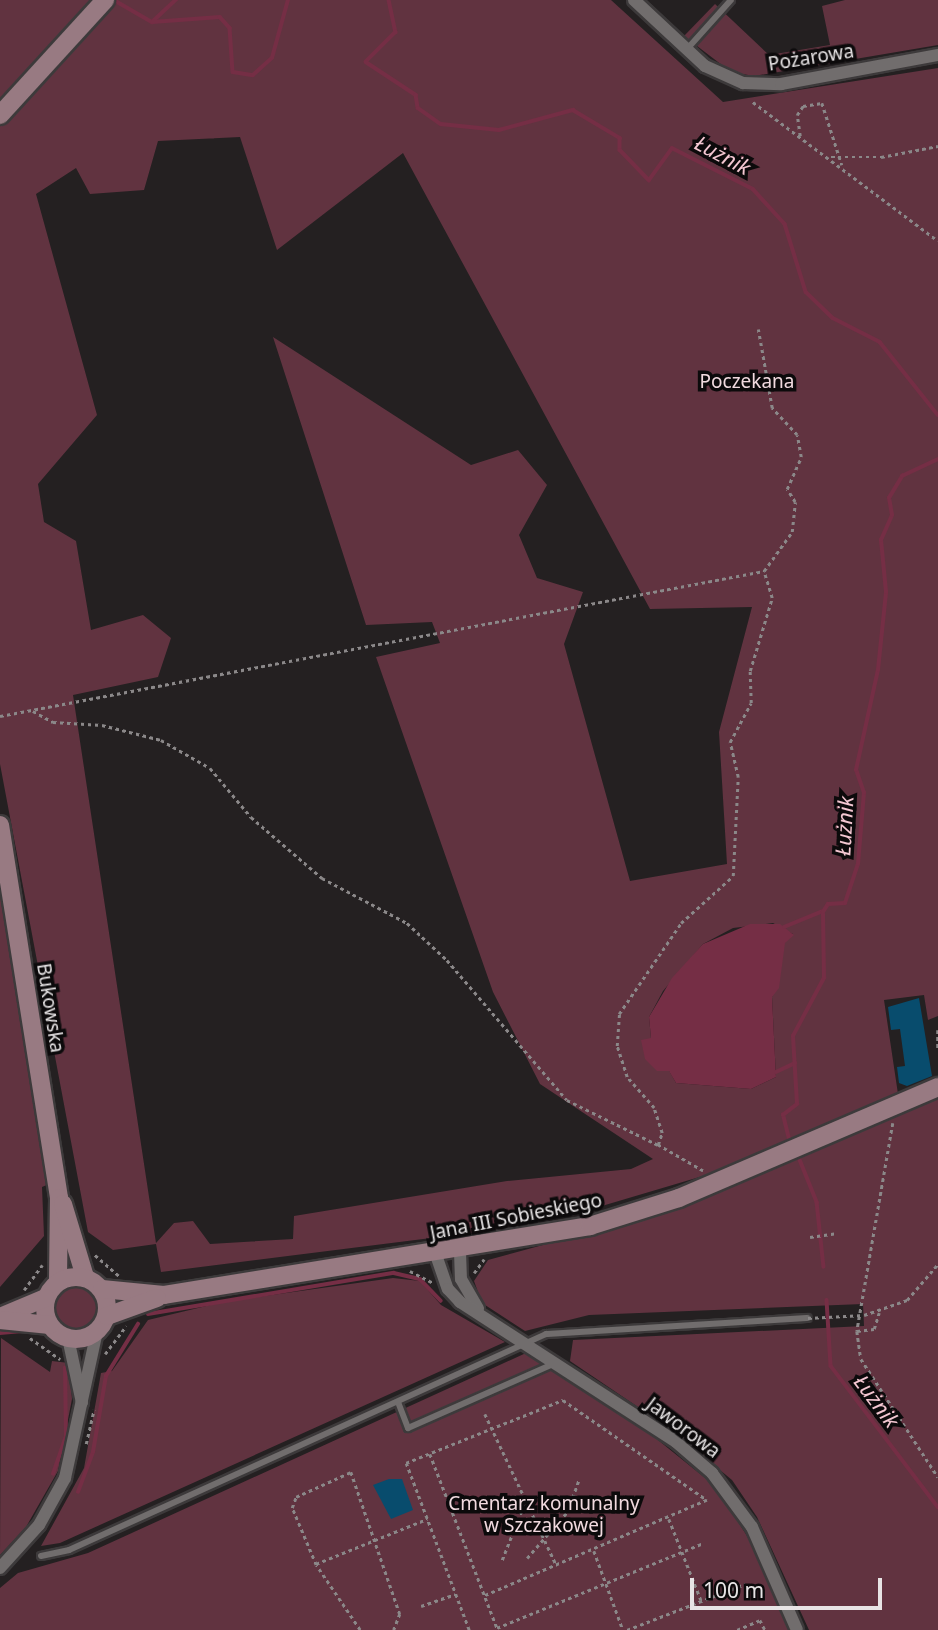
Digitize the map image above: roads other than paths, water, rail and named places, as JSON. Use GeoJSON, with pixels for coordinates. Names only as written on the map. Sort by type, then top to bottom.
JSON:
{"type":"FeatureCollection","features":[{"type":"Feature","properties":{"kind":"street","name":"Pożarowa"},"geometry":{"type":"LineString","coordinates":[[634,0],[725,78],[764,85],[938,55]]}},
{"type":"Feature","properties":{"kind":"street"},"geometry":{"type":"LineString","coordinates":[[0,115],[100,5]]}},
{"type":"Feature","properties":{"kind":"street","name":"Bukowska"},"geometry":{"type":"LineString","coordinates":[[0,825],[58,1198]]}},
{"type":"Feature","properties":{"kind":"street","name":"Jana III Sobieskiego"},"geometry":{"type":"LineString","coordinates":[[163,1295],[460,1252],[590,1226],[770,1159],[938,1087]]}},
{"type":"Feature","properties":{"kind":"street"},"geometry":{"type":"LineString","coordinates":[[58,1198],[85,1277],[102,1289],[163,1295]]}},
{"type":"Feature","properties":{"kind":"street"},"geometry":{"type":"LineString","coordinates":[[0,1318],[46,1298],[58,1281],[58,1198]]}},
{"type":"Feature","properties":{"kind":"street","name":"Jaworowa"},"geometry":{"type":"LineString","coordinates":[[460,1252],[461,1279],[482,1314]]}},
{"type":"Feature","properties":{"kind":"street","name":"Jaworowa"},"geometry":{"type":"LineString","coordinates":[[436,1255],[447,1289],[712,1473],[752,1527],[797,1630]]}},
{"type":"Feature","properties":{"kind":"street"},"geometry":{"type":"LineString","coordinates":[[58,1281],[85,1277]]}},
{"type":"Feature","properties":{"kind":"street"},"geometry":{"type":"LineString","coordinates":[[0,1568],[53,1503],[83,1414],[102,1323],[102,1289]]}},
{"type":"Feature","properties":{"kind":"street"},"geometry":{"type":"LineString","coordinates":[[68,1338],[163,1295]]}},
{"type":"Feature","properties":{"kind":"street"},"geometry":{"type":"LineString","coordinates":[[46,1298],[50,1325]]}},
{"type":"Feature","properties":{"kind":"street"},"geometry":{"type":"LineString","coordinates":[[0,1318],[50,1325],[68,1338],[83,1414]]}},
{"type":"Feature","properties":{"kind":"lane"},"geometry":{"type":"LineString","coordinates":[[688,48],[731,0]]}},
{"type":"Feature","properties":{"kind":"lane"},"geometry":{"type":"LineString","coordinates":[[41,1556],[69,1550],[546,1334],[606,1328],[808,1318]]}},
{"type":"Feature","properties":{"kind":"lane"},"geometry":{"type":"LineString","coordinates":[[397,1402],[408,1428],[555,1363]]}},
{"type":"Feature","properties":{"kind":"waterway"},"geometry":{"type":"LineString","coordinates":[[114,0],[152,22],[176,0]]}},
{"type":"Feature","properties":{"kind":"waterway","name":"Łużnik"},"geometry":{"type":"LineString","coordinates":[[152,22],[220,17],[230,28],[233,72],[253,75],[272,58],[288,0]]}},
{"type":"Feature","properties":{"kind":"waterway","name":"Łużnik"},"geometry":{"type":"LineString","coordinates":[[389,0],[396,32],[366,62],[416,95],[418,108],[441,124],[499,130],[573,110],[620,138],[620,150],[649,180],[672,148],[753,189],[785,224],[806,292],[833,318],[880,342],[938,415]]}},
{"type":"Feature","properties":{"kind":"waterway","name":"Łużnik"},"geometry":{"type":"LineString","coordinates":[[790,1143],[783,1115],[797,1104],[793,1036],[824,978],[823,912],[828,904],[845,903],[858,864],[864,793],[856,770],[878,670],[886,592],[881,540],[892,515],[889,498],[902,476],[938,459]]}},
{"type":"Feature","properties":{"kind":"waterway"},"geometry":{"type":"LineString","coordinates":[[784,927],[823,911]]}},
{"type":"Feature","properties":{"kind":"waterway"},"geometry":{"type":"LineString","coordinates":[[776,1072],[795,1063]]}},
{"type":"Feature","properties":{"kind":"waterway","name":"Łużnik"},"geometry":{"type":"LineString","coordinates":[[798,1155],[817,1202],[824,1267]]}},
{"type":"Feature","properties":{"kind":"waterway"},"geometry":{"type":"LineString","coordinates":[[148,1314],[394,1273],[420,1279],[441,1301]]}},
{"type":"Feature","properties":{"kind":"waterway","name":"Łużnik"},"geometry":{"type":"LineString","coordinates":[[827,1300],[831,1366],[938,1507]]}},
{"type":"Feature","properties":{"kind":"waterway"},"geometry":{"type":"LineString","coordinates":[[78,1492],[93,1452],[106,1376],[138,1324]]}},
{"type":"Feature","properties":{"kind":"waterway"},"geometry":{"type":"LineString","coordinates":[[0,1333],[22,1331]]}},
{"type":"Feature","properties":{"kind":"waterway"},"geometry":{"type":"LineString","coordinates":[[53,1474],[66,1437],[65,1368]]}},
{"type":"Feature","properties":{"kind":"park label","name":"Poczekana"},"geometry":{"type":"Point","coordinates":[747,382]}},
{"type":"Feature","properties":{"kind":"park label","name":"Cmentarz komunalny w Szczakowej"},"geometry":{"type":"Point","coordinates":[544,1515]}}]}
